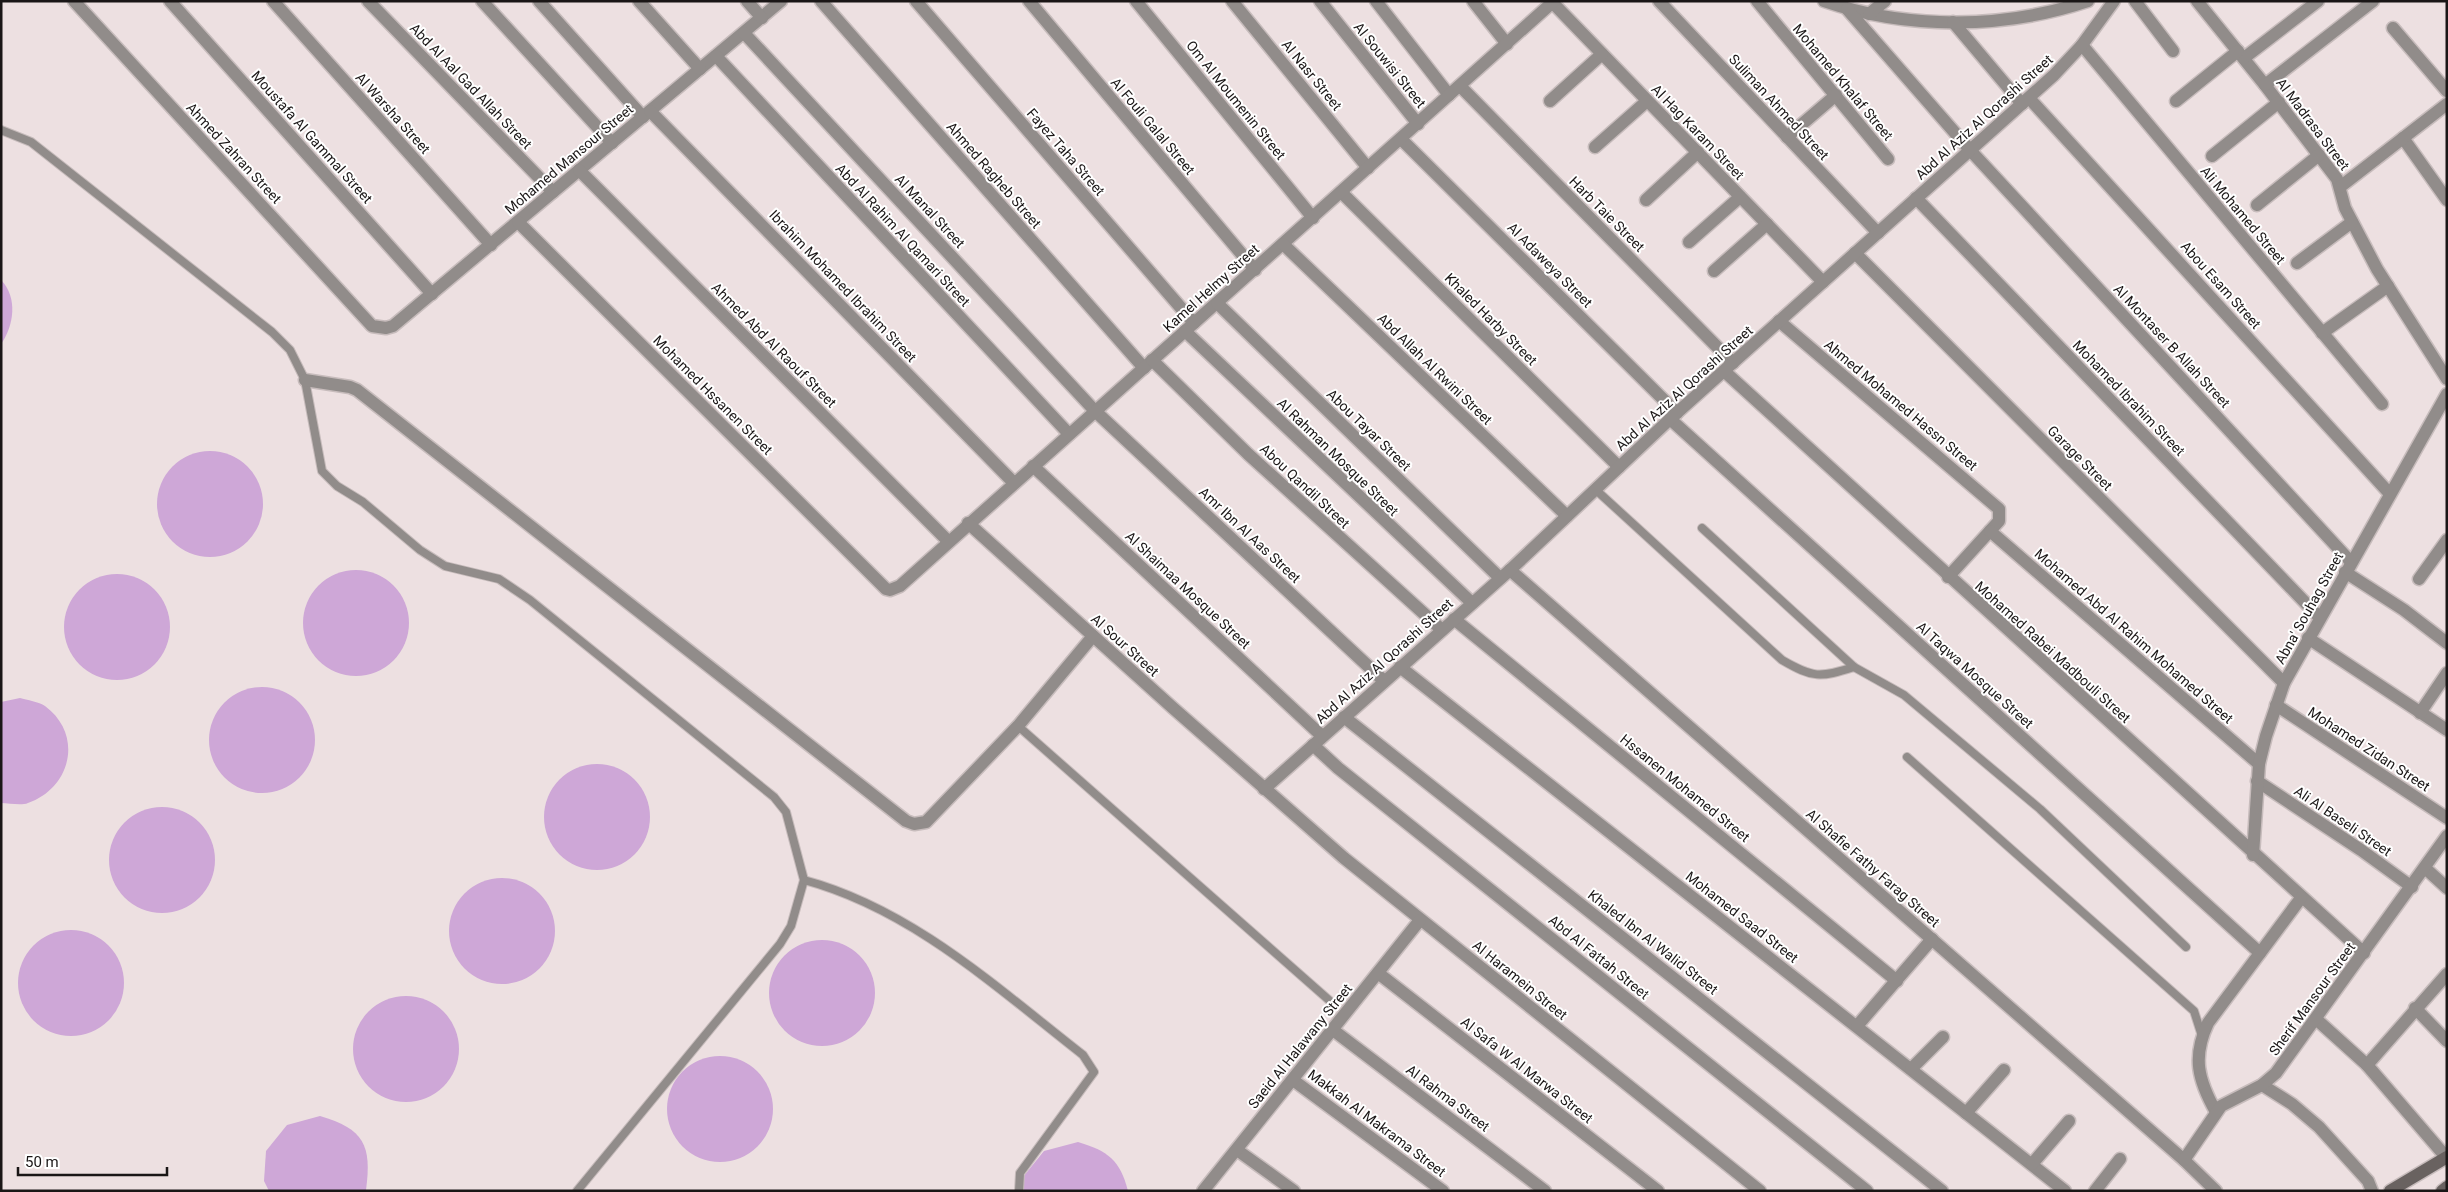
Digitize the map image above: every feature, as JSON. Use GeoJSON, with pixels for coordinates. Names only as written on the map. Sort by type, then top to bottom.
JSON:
{"type":"FeatureCollection","features":[{"type":"Feature","properties":{"kind":"street","name":"Ahmed Zahran Street"},"geometry":{"type":"LineString","coordinates":[[74,1],[372,326]]}},
{"type":"Feature","properties":{"kind":"street","name":"Moustafa Al Gammal Street"},"geometry":{"type":"LineString","coordinates":[[170,1],[432,294]]}},
{"type":"Feature","properties":{"kind":"street","name":"Al Warsha Street"},"geometry":{"type":"LineString","coordinates":[[273,1],[491,245]]}},
{"type":"Feature","properties":{"kind":"street","name":"Abd Al Aal Gad Allah Street"},"geometry":{"type":"LineString","coordinates":[[368,1],[553,192]]}},
{"type":"Feature","properties":{"kind":"street"},"geometry":{"type":"LineString","coordinates":[[482,1],[612,143]]}},
{"type":"Feature","properties":{"kind":"street","name":"Ibrahim Mohamed Ibrahim Street"},"geometry":{"type":"LineString","coordinates":[[539,1],[647,114],[1014,483]]}},
{"type":"Feature","properties":{"kind":"street"},"geometry":{"type":"LineString","coordinates":[[639,1],[700,69]]}},
{"type":"Feature","properties":{"kind":"street"},"geometry":{"type":"LineString","coordinates":[[747,1],[762,18]]}},
{"type":"Feature","properties":{"kind":"street","name":"Mohamed Mansour Street"},"geometry":{"type":"LineString","coordinates":[[372,326],[386,328],[393,326],[782,1]]}},
{"type":"Feature","properties":{"kind":"street","name":"Ahmed Ragheb Street"},"geometry":{"type":"LineString","coordinates":[[821,1],[1148,364]]}},
{"type":"Feature","properties":{"kind":"street","name":"Fayez Taha Street"},"geometry":{"type":"LineString","coordinates":[[916,1],[1190,327]]}},
{"type":"Feature","properties":{"kind":"street","name":"Al Fouli Galal Street"},"geometry":{"type":"LineString","coordinates":[[1029,1],[1254,270]]}},
{"type":"Feature","properties":{"kind":"street","name":"Om Al Moumenin Street"},"geometry":{"type":"LineString","coordinates":[[1136,1],[1313,218]]}},
{"type":"Feature","properties":{"kind":"street","name":"Al Nasr Street"},"geometry":{"type":"LineString","coordinates":[[1232,1],[1368,168]]}},
{"type":"Feature","properties":{"kind":"street","name":"Al Souwisi Street"},"geometry":{"type":"LineString","coordinates":[[1320,1],[1418,124]]}},
{"type":"Feature","properties":{"kind":"street"},"geometry":{"type":"LineString","coordinates":[[1376,1],[1449,95]]}},
{"type":"Feature","properties":{"kind":"street"},"geometry":{"type":"LineString","coordinates":[[1474,1],[1506,44]]}},
{"type":"Feature","properties":{"kind":"street","name":"Suliman Ahmed Street"},"geometry":{"type":"LineString","coordinates":[[1659,1],[1878,233]]}},
{"type":"Feature","properties":{"kind":"street","name":"Mohamed Khalaf Street"},"geometry":{"type":"LineString","coordinates":[[1757,1],[1888,159]]}},
{"type":"Feature","properties":{"kind":"street"},"geometry":{"type":"LineString","coordinates":[[1824,1],[1869,14],[1953,22],[1994,22],[2033,16],[2088,1]]}},
{"type":"Feature","properties":{"kind":"street"},"geometry":{"type":"LineString","coordinates":[[1869,14],[1885,1]]}},
{"type":"Feature","properties":{"kind":"street","name":"Abd Al Aziz Al Qorashi Street"},"geometry":{"type":"LineString","coordinates":[[1264,788],[1505,574],[1674,416],[2026,101],[2082,45],[2114,1]]}},
{"type":"Feature","properties":{"kind":"street"},"geometry":{"type":"LineString","coordinates":[[2134,1],[2173,51]]}},
{"type":"Feature","properties":{"kind":"street"},"geometry":{"type":"LineString","coordinates":[[2176,101],[2318,1]]}},
{"type":"Feature","properties":{"kind":"street"},"geometry":{"type":"LineString","coordinates":[[2265,85],[2373,1]]}},
{"type":"Feature","properties":{"kind":"street","name":"Kamel Helmy Street"},"geometry":{"type":"LineString","coordinates":[[886,589],[890,590],[900,586],[968,523],[1313,218],[1553,2]]}},
{"type":"Feature","properties":{"kind":"street","name":"Al Hag Karam Street"},"geometry":{"type":"LineString","coordinates":[[1553,2],[1823,282]]}},
{"type":"Feature","properties":{"kind":"street","name":"Al Madrasa Street"},"geometry":{"type":"LineString","coordinates":[[2200,2],[2319,154],[2340,187],[2345,208],[2388,286],[2447,379]]}},
{"type":"Feature","properties":{"kind":"street","name":"Al Montaser B Allah Street"},"geometry":{"type":"LineString","coordinates":[[1847,9],[1970,150],[2348,567],[2447,643]]}},
{"type":"Feature","properties":{"kind":"street","name":"Abou Esam Street"},"geometry":{"type":"LineString","coordinates":[[1953,22],[2390,494]]}},
{"type":"Feature","properties":{"kind":"street"},"geometry":{"type":"LineString","coordinates":[[2393,28],[2447,91]]}},
{"type":"Feature","properties":{"kind":"street","name":"Al Manal Street"},"geometry":{"type":"LineString","coordinates":[[744,33],[1095,411]]}},
{"type":"Feature","properties":{"kind":"street","name":"Ali Mohamed Street"},"geometry":{"type":"LineString","coordinates":[[2082,45],[2382,404]]}},
{"type":"Feature","properties":{"kind":"street"},"geometry":{"type":"LineString","coordinates":[[1550,101],[1602,54]]}},
{"type":"Feature","properties":{"kind":"street","name":"Abd Al Rahim Al Qamari Street"},"geometry":{"type":"LineString","coordinates":[[716,56],[1069,434]]}},
{"type":"Feature","properties":{"kind":"street","name":"Harb Taie Street"},"geometry":{"type":"LineString","coordinates":[[1460,86],[1729,367]]}},
{"type":"Feature","properties":{"kind":"street"},"geometry":{"type":"LineString","coordinates":[[1787,138],[1836,96]]}},
{"type":"Feature","properties":{"kind":"street"},"geometry":{"type":"LineString","coordinates":[[1594,148],[1647,101]]}},
{"type":"Feature","properties":{"kind":"street"},"geometry":{"type":"LineString","coordinates":[[2212,156],[2278,102]]}},
{"type":"Feature","properties":{"kind":"street"},"geometry":{"type":"LineString","coordinates":[[2340,187],[2447,104]]}},
{"type":"Feature","properties":{"kind":"street"},"geometry":{"type":"LineString","coordinates":[[2404,138],[2447,200]]}},
{"type":"Feature","properties":{"kind":"street","name":"Al Adaweya Street"},"geometry":{"type":"LineString","coordinates":[[1401,139],[1674,416]]}},
{"type":"Feature","properties":{"kind":"street"},"geometry":{"type":"LineString","coordinates":[[1646,200],[1698,152]]}},
{"type":"Feature","properties":{"kind":"street"},"geometry":{"type":"LineString","coordinates":[[2257,205],[2319,154]]}},
{"type":"Feature","properties":{"kind":"street","name":"Ahmed Abd Al Raouf Street"},"geometry":{"type":"LineString","coordinates":[[579,170],[948,541]]}},
{"type":"Feature","properties":{"kind":"street","name":"Khaled Harby Street"},"geometry":{"type":"LineString","coordinates":[[1341,192],[1619,467]]}},
{"type":"Feature","properties":{"kind":"street"},"geometry":{"type":"LineString","coordinates":[[1689,242],[1740,197]]}},
{"type":"Feature","properties":{"kind":"street","name":"Mohamed Ibrahim Street"},"geometry":{"type":"LineString","coordinates":[[1916,198],[2320,618]]}},
{"type":"Feature","properties":{"kind":"street","name":"Mohamed Hssanen Street"},"geometry":{"type":"LineString","coordinates":[[518,222],[886,589]]}},
{"type":"Feature","properties":{"kind":"street"},"geometry":{"type":"LineString","coordinates":[[2297,262],[2352,222]]}},
{"type":"Feature","properties":{"kind":"street"},"geometry":{"type":"LineString","coordinates":[[1714,271],[1767,224]]}},
{"type":"Feature","properties":{"kind":"street","name":"Abd Allah Al Rwini Street"},"geometry":{"type":"LineString","coordinates":[[1283,244],[1567,516]]}},
{"type":"Feature","properties":{"kind":"street","name":"Garage Street"},"geometry":{"type":"LineString","coordinates":[[1855,253],[2284,683]]}},
{"type":"Feature","properties":{"kind":"street"},"geometry":{"type":"LineString","coordinates":[[2322,333],[2388,286]]}},
{"type":"Feature","properties":{"kind":"street","name":"Abou Tayar Street"},"geometry":{"type":"LineString","coordinates":[[1217,303],[1505,574]]}},
{"type":"Feature","properties":{"kind":"street","name":"Ahmed Mohamed Hassn Street"},"geometry":{"type":"LineString","coordinates":[[1780,321],[1995,505],[2001,513],[1999,521],[1990,531]]}},
{"type":"Feature","properties":{"kind":"street","name":"Al Rahman Mosque Street"},"geometry":{"type":"LineString","coordinates":[[1190,327],[1472,603]]}},
{"type":"Feature","properties":{"kind":"street","name":"Abou Qandil Street"},"geometry":{"type":"LineString","coordinates":[[1148,364],[1442,630]]}},
{"type":"Feature","properties":{"kind":"street","name":"Mohamed Rabei Madbouli Street"},"geometry":{"type":"LineString","coordinates":[[1729,367],[1948,577],[2364,953]]}},
{"type":"Feature","properties":{"kind":"street"},"geometry":{"type":"LineString","coordinates":[[305,380],[358,390],[906,821],[914,824],[926,822],[1018,726],[1092,636]]}},
{"type":"Feature","properties":{"kind":"street","name":"Abna' Souhag Street"},"geometry":{"type":"LineString","coordinates":[[2254,855],[2259,764],[2284,683],[2447,394]]}},
{"type":"Feature","properties":{"kind":"street","name":"Amr Ibn Al Aas Street"},"geometry":{"type":"LineString","coordinates":[[1095,411],[1384,681]]}},
{"type":"Feature","properties":{"kind":"street","name":"Al Taqwa Mosque Street"},"geometry":{"type":"LineString","coordinates":[[1674,416],[2260,954]]}},
{"type":"Feature","properties":{"kind":"street","name":"Al Shaimaa Mosque Street"},"geometry":{"type":"LineString","coordinates":[[1033,466],[1318,740]]}},
{"type":"Feature","properties":{"kind":"street","name":"Al Sour Street"},"geometry":{"type":"LineString","coordinates":[[968,523],[1264,788]]}},
{"type":"Feature","properties":{"kind":"street"},"geometry":{"type":"LineString","coordinates":[[1948,577],[1990,531]]}},
{"type":"Feature","properties":{"kind":"street","name":"Mohamed Abd Al Rahim Mohamed Street"},"geometry":{"type":"LineString","coordinates":[[1990,531],[2259,764]]}},
{"type":"Feature","properties":{"kind":"street"},"geometry":{"type":"LineString","coordinates":[[2419,579],[2447,540]]}},
{"type":"Feature","properties":{"kind":"street","name":"Al Shafie Fathy Farag Street"},"geometry":{"type":"LineString","coordinates":[[1505,574],[1932,939],[2184,1160],[2216,1191]]}},
{"type":"Feature","properties":{"kind":"street","name":"Hssanen Mohamed Street"},"geometry":{"type":"LineString","coordinates":[[1454,619],[1896,981]]}},
{"type":"Feature","properties":{"kind":"street"},"geometry":{"type":"LineString","coordinates":[[2308,638],[2447,730]]}},
{"type":"Feature","properties":{"kind":"street","name":"Mohamed Saad Street"},"geometry":{"type":"LineString","coordinates":[[1400,667],[2065,1191]]}},
{"type":"Feature","properties":{"kind":"street"},"geometry":{"type":"LineString","coordinates":[[2420,713],[2447,673]]}},
{"type":"Feature","properties":{"kind":"street","name":"Mohamed Zidan Street"},"geometry":{"type":"LineString","coordinates":[[2276,705],[2447,818]]}},
{"type":"Feature","properties":{"kind":"street","name":"Khaled Ibn Al Walid Street"},"geometry":{"type":"LineString","coordinates":[[1344,717],[1942,1191]]}},
{"type":"Feature","properties":{"kind":"street","name":"Abd Al Fattah Street"},"geometry":{"type":"LineString","coordinates":[[1318,740],[1351,778],[1867,1191]]}},
{"type":"Feature","properties":{"kind":"street","name":"Ali Al Baseli Street"},"geometry":{"type":"LineString","coordinates":[[2257,781],[2354,845],[2412,887]]}},
{"type":"Feature","properties":{"kind":"street","name":"Al Haramein Street"},"geometry":{"type":"LineString","coordinates":[[1264,788],[1420,920],[1760,1191]]}},
{"type":"Feature","properties":{"kind":"street","name":"Sherif Mansour Street"},"geometry":{"type":"LineString","coordinates":[[2184,1160],[2216,1112],[2229,1100],[2262,1085],[2276,1073],[2447,836]]}},
{"type":"Feature","properties":{"kind":"street"},"geometry":{"type":"LineString","coordinates":[[2425,868],[2447,888]]}},
{"type":"Feature","properties":{"kind":"street"},"geometry":{"type":"LineString","coordinates":[[2216,1112],[2200,1077],[2197,1058],[2202,1036],[2208,1023],[2301,898]]}},
{"type":"Feature","properties":{"kind":"street","name":"Saeid Al Halawany Street"},"geometry":{"type":"LineString","coordinates":[[1204,1191],[1420,920]]}},
{"type":"Feature","properties":{"kind":"street"},"geometry":{"type":"LineString","coordinates":[[1857,1026],[1932,939]]}},
{"type":"Feature","properties":{"kind":"street","name":"Al Safa W Al Marwa Street"},"geometry":{"type":"LineString","coordinates":[[1378,973],[1658,1191]]}},
{"type":"Feature","properties":{"kind":"street"},"geometry":{"type":"LineString","coordinates":[[2367,1065],[2415,1008],[2447,974]]}},
{"type":"Feature","properties":{"kind":"street"},"geometry":{"type":"LineString","coordinates":[[2415,1008],[2447,1041]]}},
{"type":"Feature","properties":{"kind":"street"},"geometry":{"type":"LineString","coordinates":[[2316,1019],[2367,1065],[2446,1157],[2390,1191]]}},
{"type":"Feature","properties":{"kind":"street","name":"Al Rahma Street"},"geometry":{"type":"LineString","coordinates":[[1333,1030],[1545,1191]]}},
{"type":"Feature","properties":{"kind":"street"},"geometry":{"type":"LineString","coordinates":[[1912,1069],[1942,1037]]}},
{"type":"Feature","properties":{"kind":"street"},"geometry":{"type":"LineString","coordinates":[[1966,1113],[2004,1070]]}},
{"type":"Feature","properties":{"kind":"street","name":"Makkah Al Makrama Street"},"geometry":{"type":"LineString","coordinates":[[1293,1080],[1443,1191]]}},
{"type":"Feature","properties":{"kind":"street"},"geometry":{"type":"LineString","coordinates":[[2262,1085],[2292,1104],[2319,1127],[2368,1181],[2372,1191]]}},
{"type":"Feature","properties":{"kind":"street"},"geometry":{"type":"LineString","coordinates":[[2032,1164],[2069,1121]]}},
{"type":"Feature","properties":{"kind":"street"},"geometry":{"type":"LineString","coordinates":[[1236,1150],[1294,1191]]}},
{"type":"Feature","properties":{"kind":"street"},"geometry":{"type":"LineString","coordinates":[[2095,1191],[2120,1159]]}},
{"type":"Feature","properties":{"kind":"street"},"geometry":{"type":"LineString","coordinates":[[2442,1191],[2447,1187]]}},
{"type":"Feature","properties":{"kind":"lane"},"geometry":{"type":"LineString","coordinates":[[1,130],[31,142],[272,332],[290,350],[305,380],[322,471],[337,486],[363,502],[420,550],[446,566],[499,579],[530,600],[774,797],[786,812],[804,880],[791,926],[780,944],[577,1191]]}},
{"type":"Feature","properties":{"kind":"lane"},"geometry":{"type":"LineString","coordinates":[[1596,490],[1782,660],[1812,674],[1826,676],[1854,667]]}},
{"type":"Feature","properties":{"kind":"lane"},"geometry":{"type":"LineString","coordinates":[[1702,528],[1854,667],[1904,695],[2040,809],[2186,947]]}},
{"type":"Feature","properties":{"kind":"lane"},"geometry":{"type":"LineString","coordinates":[[1018,726],[1330,1001]]}},
{"type":"Feature","properties":{"kind":"lane"},"geometry":{"type":"LineString","coordinates":[[1907,757],[2194,1012],[2202,1036]]}},
{"type":"Feature","properties":{"kind":"lane"},"geometry":{"type":"LineString","coordinates":[[804,880],[828,886],[893,917],[945,947],[1083,1055],[1094,1072],[1020,1173],[1019,1191]]}},
{"type":"Feature","properties":{"kind":"shaded area"},"geometry":{"type":"Polygon","coordinates":[[[1,280],[10,295],[12,312],[9,329],[1,344],[1,280]]]}},
{"type":"Feature","properties":{"kind":"shaded area"},"geometry":{"type":"Polygon","coordinates":[[[210,451],[230,455],[247,467],[259,484],[263,504],[259,524],[247,541],[230,553],[210,557],[190,553],[173,541],[161,524],[157,504],[161,484],[173,467],[190,455],[210,451]]]}},
{"type":"Feature","properties":{"kind":"shaded area"},"geometry":{"type":"Polygon","coordinates":[[[356,570],[376,574],[393,586],[405,603],[409,623],[405,643],[393,660],[376,672],[356,676],[336,672],[319,660],[307,643],[303,623],[307,603],[319,586],[336,574],[356,570]]]}},
{"type":"Feature","properties":{"kind":"shaded area"},"geometry":{"type":"Polygon","coordinates":[[[117,574],[137,578],[154,590],[166,607],[170,627],[166,647],[154,664],[137,676],[117,680],[97,676],[80,664],[68,647],[64,627],[68,607],[80,590],[97,578],[117,574]]]}},
{"type":"Feature","properties":{"kind":"shaded area"},"geometry":{"type":"Polygon","coordinates":[[[262,687],[282,691],[299,703],[311,720],[315,740],[311,760],[299,777],[282,789],[262,793],[242,789],[225,777],[213,760],[209,740],[213,720],[225,703],[242,691],[262,687]]]}},
{"type":"Feature","properties":{"kind":"shaded area"},"geometry":{"type":"Polygon","coordinates":[[[20,698],[45,706],[57,718],[65,731],[68,745],[67,760],[63,773],[54,786],[43,796],[25,804],[1,803],[1,702],[20,698]]]}},
{"type":"Feature","properties":{"kind":"shaded area"},"geometry":{"type":"Polygon","coordinates":[[[597,764],[617,768],[634,780],[646,797],[650,817],[646,837],[634,854],[617,866],[597,870],[577,866],[560,854],[548,837],[544,817],[548,797],[560,780],[577,768],[597,764]]]}},
{"type":"Feature","properties":{"kind":"shaded area"},"geometry":{"type":"Polygon","coordinates":[[[162,807],[182,811],[199,823],[211,840],[215,860],[211,880],[199,897],[182,909],[162,913],[142,909],[125,897],[113,880],[109,860],[113,840],[125,823],[142,811],[162,807]]]}},
{"type":"Feature","properties":{"kind":"shaded area"},"geometry":{"type":"Polygon","coordinates":[[[502,878],[522,882],[539,894],[551,911],[555,931],[551,951],[539,968],[522,980],[502,984],[482,980],[465,968],[453,951],[449,931],[453,911],[465,894],[482,882],[502,878]]]}},
{"type":"Feature","properties":{"kind":"shaded area"},"geometry":{"type":"Polygon","coordinates":[[[71,930],[91,934],[108,946],[120,963],[124,983],[120,1003],[108,1020],[91,1032],[71,1036],[51,1032],[34,1020],[22,1003],[18,983],[22,963],[34,946],[51,934],[71,930]]]}},
{"type":"Feature","properties":{"kind":"shaded area"},"geometry":{"type":"Polygon","coordinates":[[[822,940],[842,944],[859,956],[871,973],[875,993],[871,1013],[859,1030],[842,1042],[822,1046],[802,1042],[785,1030],[773,1013],[769,993],[773,973],[785,956],[802,944],[822,940]]]}},
{"type":"Feature","properties":{"kind":"shaded area"},"geometry":{"type":"Polygon","coordinates":[[[406,996],[426,1000],[443,1012],[455,1029],[459,1049],[455,1069],[443,1086],[426,1098],[406,1102],[386,1098],[369,1086],[357,1069],[353,1049],[357,1029],[369,1012],[386,1000],[406,996]]]}},
{"type":"Feature","properties":{"kind":"shaded area"},"geometry":{"type":"Polygon","coordinates":[[[720,1056],[740,1060],[757,1072],[769,1089],[773,1109],[769,1129],[757,1146],[740,1158],[720,1162],[700,1158],[683,1146],[671,1129],[667,1109],[671,1089],[683,1072],[700,1060],[720,1056]]]}},
{"type":"Feature","properties":{"kind":"shaded area"},"geometry":{"type":"Polygon","coordinates":[[[320,1116],[347,1127],[362,1141],[368,1161],[366,1190],[269,1191],[264,1181],[266,1151],[287,1125],[320,1116]]]}},
{"type":"Feature","properties":{"kind":"shaded area"},"geometry":{"type":"Polygon","coordinates":[[[1078,1142],[1097,1149],[1111,1158],[1117,1164],[1128,1191],[1022,1191],[1023,1177],[1044,1151],[1078,1142]]]}}]}
